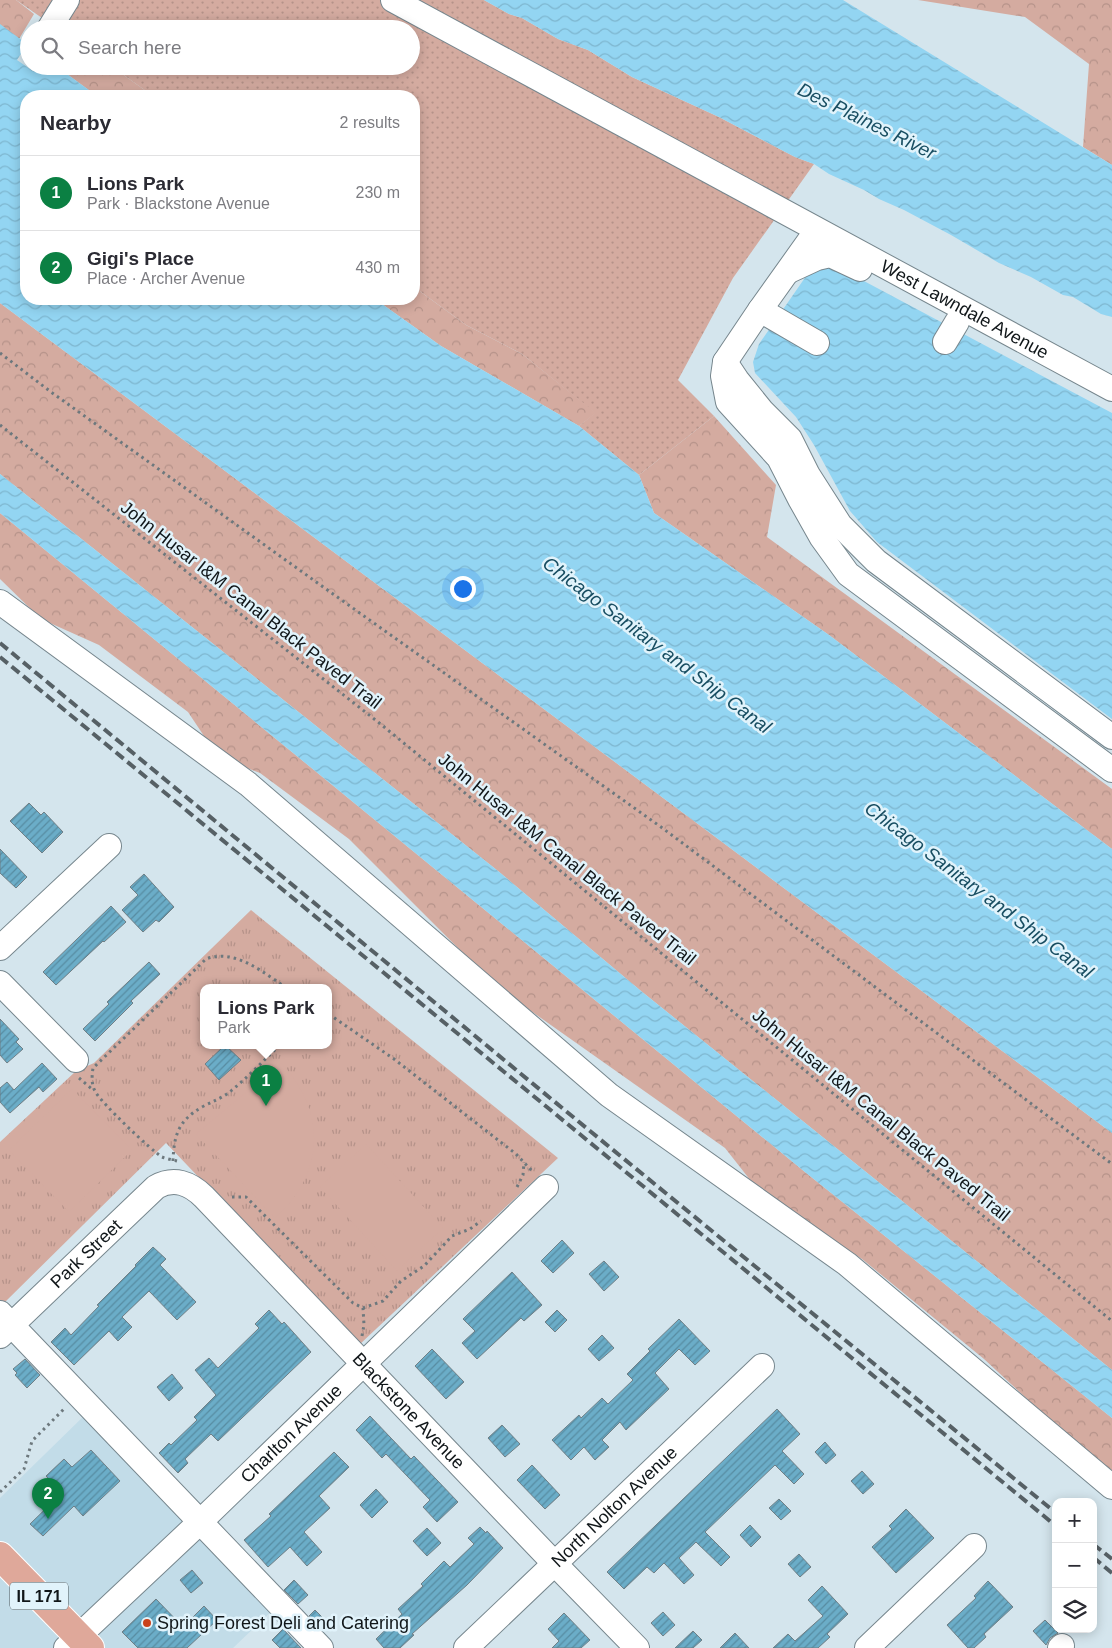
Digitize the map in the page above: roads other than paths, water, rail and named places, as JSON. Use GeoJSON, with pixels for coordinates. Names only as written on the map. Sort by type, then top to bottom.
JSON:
{"type":"FeatureCollection","features":[{"type":"Feature","properties":{"kind":"main road","name":"IL 171"},"geometry":{"type":"LineString","coordinates":[[0,1556],[78,1644]]}},
{"type":"Feature","properties":{"kind":"street"},"geometry":{"type":"LineString","coordinates":[[55,20],[67,0]]}},
{"type":"Feature","properties":{"kind":"street","name":"West Lawndale Avenue"},"geometry":{"type":"LineString","coordinates":[[393,0],[1112,389]]}},
{"type":"Feature","properties":{"kind":"street"},"geometry":{"type":"LineString","coordinates":[[817,230],[760,310],[726,362],[723,376],[728,402],[779,458],[822,538],[848,574],[1112,770]]}},
{"type":"Feature","properties":{"kind":"street"},"geometry":{"type":"LineString","coordinates":[[788,272],[817,258],[830,255],[852,265],[1112,406]]}},
{"type":"Feature","properties":{"kind":"street"},"geometry":{"type":"LineString","coordinates":[[760,310],[817,343]]}},
{"type":"Feature","properties":{"kind":"street"},"geometry":{"type":"LineString","coordinates":[[945,342],[957,322]]}},
{"type":"Feature","properties":{"kind":"street"},"geometry":{"type":"LineString","coordinates":[[726,362],[736,380],[762,411],[790,439],[808,475],[840,525],[876,562],[1112,738]]}},
{"type":"Feature","properties":{"kind":"street"},"geometry":{"type":"LineString","coordinates":[[0,602],[248,784],[609,1095],[847,1264],[1112,1487]]}},
{"type":"Feature","properties":{"kind":"street"},"geometry":{"type":"LineString","coordinates":[[0,948],[109,846]]}},
{"type":"Feature","properties":{"kind":"street"},"geometry":{"type":"LineString","coordinates":[[0,983],[76,1060]]}},
{"type":"Feature","properties":{"kind":"street","name":"Park Street"},"geometry":{"type":"LineString","coordinates":[[4,1324],[156,1187],[164,1182],[176,1168]]}},
{"type":"Feature","properties":{"kind":"street","name":"Blackstone Avenue"},"geometry":{"type":"LineString","coordinates":[[176,1168],[186,1184],[196,1189],[362,1364],[637,1648]]}},
{"type":"Feature","properties":{"kind":"street","name":"Charlton Avenue"},"geometry":{"type":"LineString","coordinates":[[78,1644],[200,1522],[546,1187]]}},
{"type":"Feature","properties":{"kind":"street"},"geometry":{"type":"LineString","coordinates":[[4,1324],[78,1394],[321,1648]]}},
{"type":"Feature","properties":{"kind":"street","name":"North Nolton Avenue"},"geometry":{"type":"LineString","coordinates":[[466,1648],[762,1366]]}},
{"type":"Feature","properties":{"kind":"street"},"geometry":{"type":"LineString","coordinates":[[867,1648],[974,1546]]}},
{"type":"Feature","properties":{"kind":"water","name":"Des Plaines River"},"geometry":{"type":"Polygon","coordinates":[[[484,0],[843,0],[1112,165],[1112,317],[1101,314],[1073,297],[1063,295],[1031,277],[999,263],[951,235],[829,174],[814,164],[795,157],[719,117],[632,77],[588,50],[558,39],[522,18],[509,14],[484,0]]]}},
{"type":"Feature","properties":{"kind":"water","name":"Chicago Sanitary and Ship Canal"},"geometry":{"type":"Polygon","coordinates":[[[0,24],[20,39],[20,55],[17,60],[20,62],[20,75],[68,75],[89,90],[20,90],[20,305],[383,305],[441,346],[579,426],[639,475],[654,513],[829,635],[1112,849],[1112,1133],[0,303],[0,24]]]}},
{"type":"Feature","properties":{"kind":"water"},"geometry":{"type":"Polygon","coordinates":[[[832,264],[1112,413],[1112,719],[877,542],[850,511],[814,445],[796,417],[755,373],[753,362],[759,344],[811,269],[832,264]]]}},
{"type":"Feature","properties":{"kind":"water"},"geometry":{"type":"Polygon","coordinates":[[[0,474],[498,871],[641,991],[1112,1370],[1112,1418],[805,1172],[0,513],[0,474]]]}},
{"type":"Feature","properties":{"kind":"railway"},"geometry":{"type":"LineString","coordinates":[[0,643],[1052,1510]]}},
{"type":"Feature","properties":{"kind":"railway"},"geometry":{"type":"LineString","coordinates":[[0,657],[1052,1523]]}},
{"type":"Feature","properties":{"kind":"railway"},"geometry":{"type":"LineString","coordinates":[[1097,1547],[1112,1559]]}},
{"type":"Feature","properties":{"kind":"railway"},"geometry":{"type":"LineString","coordinates":[[1097,1560],[1112,1573]]}},
{"type":"Feature","properties":{"kind":"place","name":"Lions Park"},"geometry":{"type":"Point","coordinates":[266,1106]}},
{"type":"Feature","properties":{"kind":"place","name":"Gigi's Place"},"geometry":{"type":"Point","coordinates":[48,1519]}},
{"type":"Feature","properties":{"kind":"place","name":"Spring Forest Deli and Catering"},"geometry":{"type":"Point","coordinates":[147,1623]}}]}
